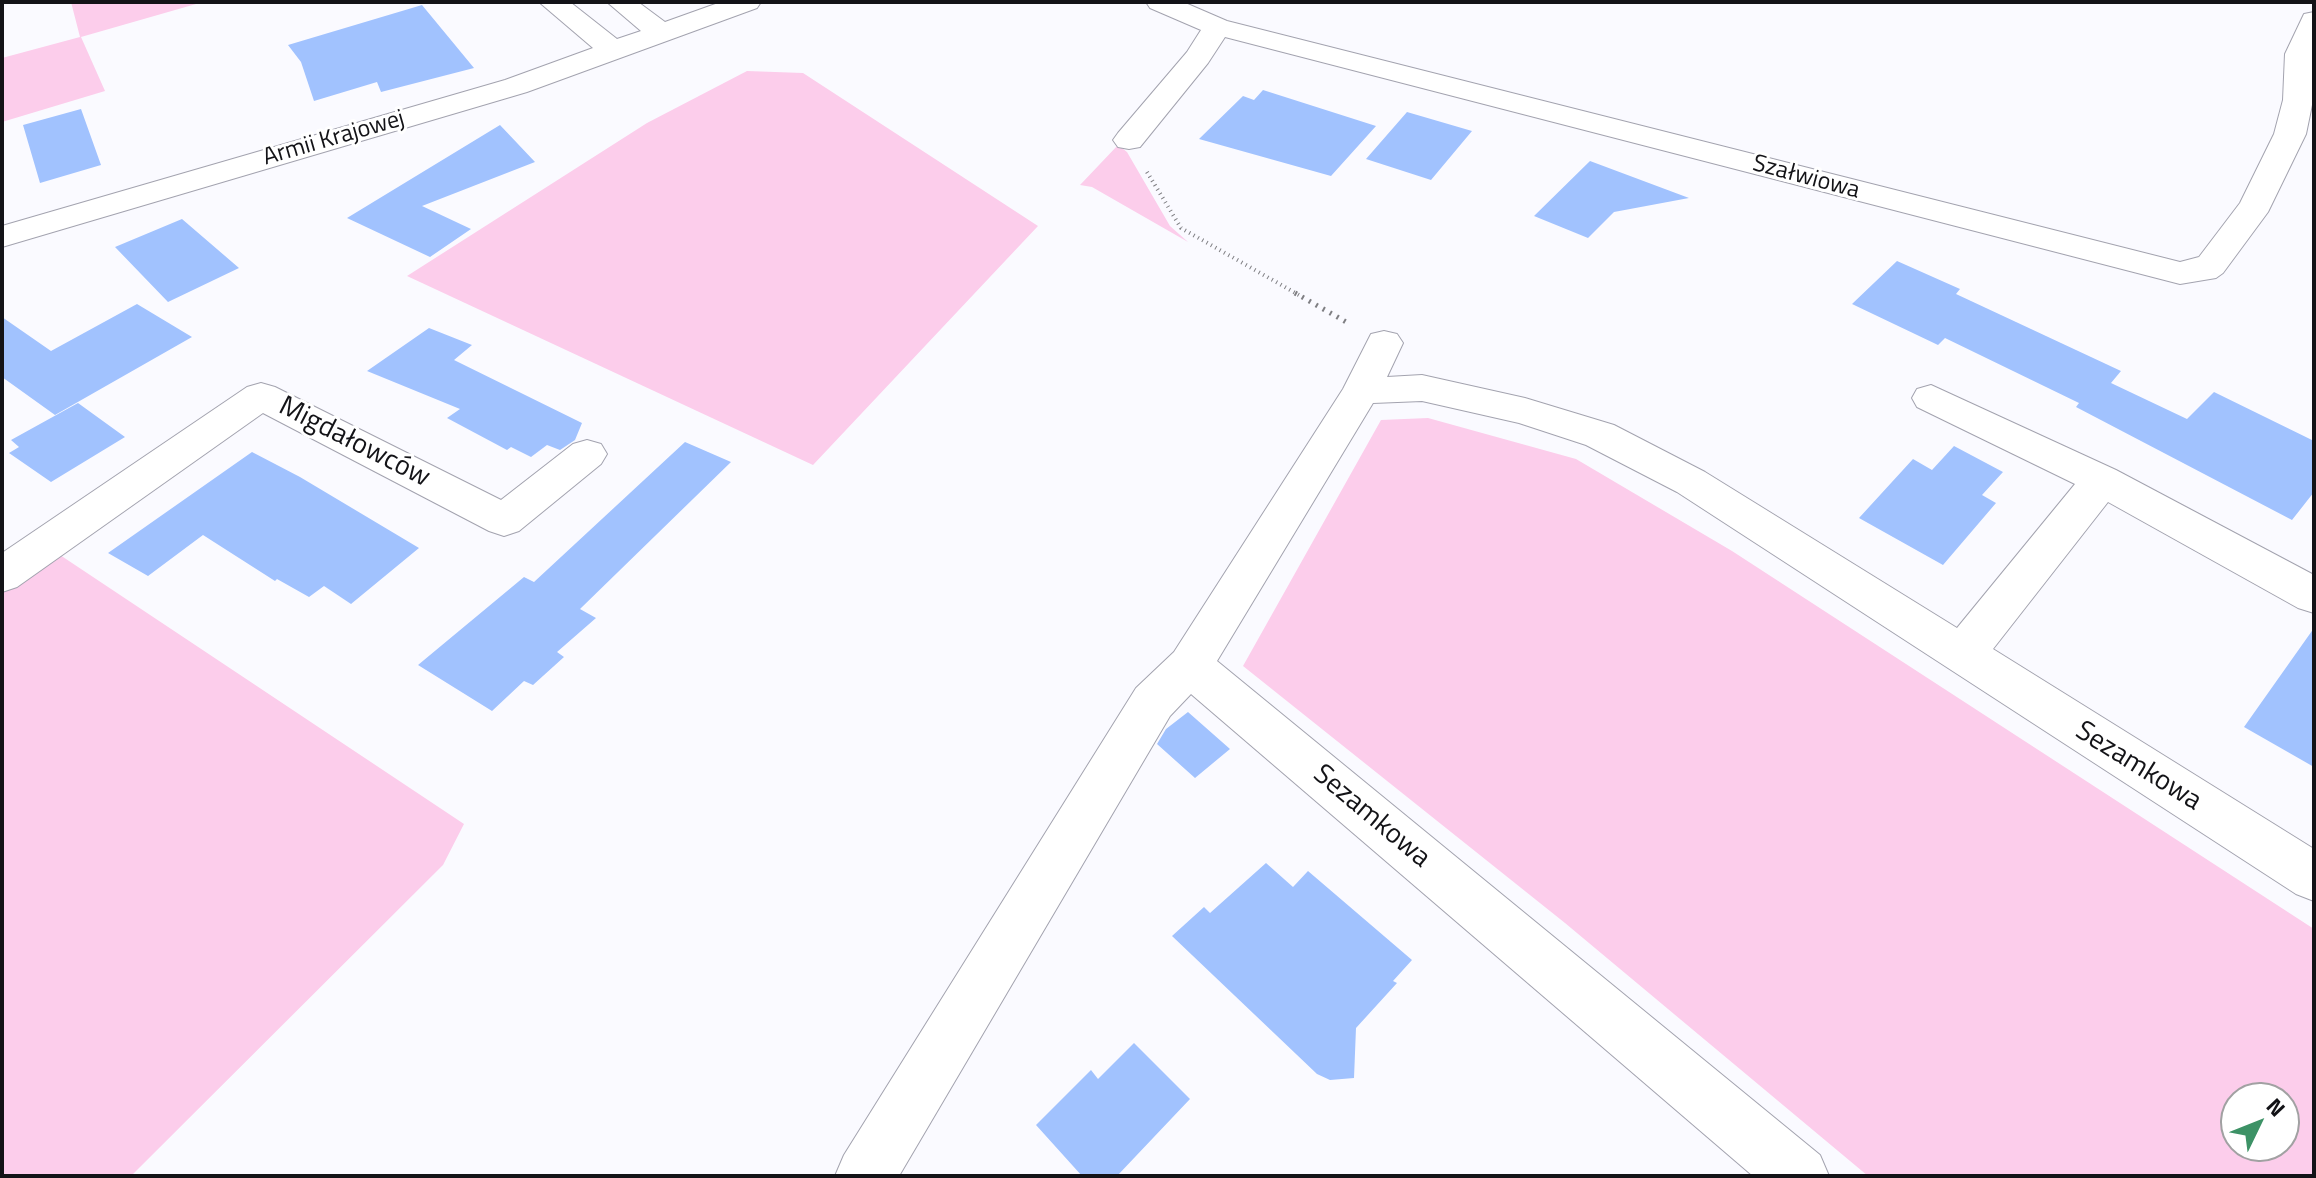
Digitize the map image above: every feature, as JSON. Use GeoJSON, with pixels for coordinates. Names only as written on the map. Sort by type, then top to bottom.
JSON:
{"type":"FeatureCollection","features":[{"type":"Feature","properties":{"kind":"street"},"geometry":{"type":"LineString","coordinates":[[553,2],[615,52]]}},
{"type":"Feature","properties":{"kind":"street"},"geometry":{"type":"LineString","coordinates":[[621,2],[663,34]]}},
{"type":"Feature","properties":{"kind":"street","name":"Armii Krajowej"},"geometry":{"type":"LineString","coordinates":[[2,237],[516,86],[747,2]]}},
{"type":"Feature","properties":{"kind":"street"},"geometry":{"type":"LineString","coordinates":[[1129,140],[1198,57],[1217,27],[1160,2]]}},
{"type":"Feature","properties":{"kind":"street","name":"Szałwiowa"},"geometry":{"type":"LineString","coordinates":[[1217,27],[2180,273],[2204,270],[2211,265],[2256,205],[2306,103],[2299,54],[2314,20]]}},
{"type":"Feature","properties":{"kind":"street"},"geometry":{"type":"LineString","coordinates":[[865,1176],[1153,702],[1190,665],[1361,391],[1384,343]]}},
{"type":"Feature","properties":{"kind":"street","name":"Sezamkowa"},"geometry":{"type":"LineString","coordinates":[[1361,391],[1422,388],[1525,411],[1600,435],[1691,482],[2314,877]]}},
{"type":"Feature","properties":{"kind":"street","name":"Migdałowców"},"geometry":{"type":"LineString","coordinates":[[2,575],[261,396],[504,520],[587,454]]}},
{"type":"Feature","properties":{"kind":"street"},"geometry":{"type":"LineString","coordinates":[[1931,398],[2102,480],[2314,596]]}},
{"type":"Feature","properties":{"kind":"street"},"geometry":{"type":"LineString","coordinates":[[1961,656],[2102,480]]}},
{"type":"Feature","properties":{"kind":"street","name":"Sezamkowa"},"geometry":{"type":"LineString","coordinates":[[1190,665],[1799,1176]]}},
{"type":"Feature","properties":{"kind":"path"},"geometry":{"type":"LineString","coordinates":[[1129,140],[1181,228],[1384,343]]}},
{"type":"Feature","properties":{"kind":"shaded area"},"geometry":{"type":"Polygon","coordinates":[[[71,2],[203,2],[81,37],[105,91],[2,122],[2,58],[80,37],[71,2]]]}},
{"type":"Feature","properties":{"kind":"shaded area"},"geometry":{"type":"Polygon","coordinates":[[[747,71],[803,73],[1038,226],[813,465],[407,276],[647,123],[747,71]]]}},
{"type":"Feature","properties":{"kind":"shaded area"},"geometry":{"type":"Polygon","coordinates":[[[1118,145],[1127,152],[1170,226],[1188,242],[1092,187],[1080,185],[1118,145]]]}},
{"type":"Feature","properties":{"kind":"shaded area"},"geometry":{"type":"Polygon","coordinates":[[[1428,418],[1576,459],[1732,551],[2314,929],[2314,1176],[1868,1176],[1565,923],[1243,666],[1381,420],[1428,418]]]}},
{"type":"Feature","properties":{"kind":"shaded area"},"geometry":{"type":"Polygon","coordinates":[[[57,553],[464,824],[443,865],[131,1176],[2,1176],[2,592],[57,553]]]}},
{"type":"Feature","properties":{"kind":"building"},"geometry":{"type":"Polygon","coordinates":[[[422,5],[474,68],[381,92],[377,82],[314,101],[301,62],[288,45],[422,5]]]}},
{"type":"Feature","properties":{"kind":"building"},"geometry":{"type":"Polygon","coordinates":[[[1263,90],[1376,126],[1331,176],[1199,139],[1243,96],[1254,100],[1263,90]]]}},
{"type":"Feature","properties":{"kind":"building"},"geometry":{"type":"Polygon","coordinates":[[[81,109],[101,165],[40,183],[23,125],[81,109]]]}},
{"type":"Feature","properties":{"kind":"building"},"geometry":{"type":"Polygon","coordinates":[[[1407,112],[1472,131],[1431,180],[1366,159],[1407,112]]]}},
{"type":"Feature","properties":{"kind":"building"},"geometry":{"type":"Polygon","coordinates":[[[500,125],[535,162],[422,206],[471,229],[430,257],[347,218],[500,125]]]}},
{"type":"Feature","properties":{"kind":"building"},"geometry":{"type":"Polygon","coordinates":[[[1590,161],[1689,198],[1614,212],[1588,238],[1534,216],[1590,161]]]}},
{"type":"Feature","properties":{"kind":"building"},"geometry":{"type":"Polygon","coordinates":[[[182,219],[239,268],[168,302],[115,247],[182,219]]]}},
{"type":"Feature","properties":{"kind":"building"},"geometry":{"type":"Polygon","coordinates":[[[1897,261],[1960,289],[1956,294],[2121,371],[2111,383],[2187,419],[2214,392],[2314,441],[2314,492],[2292,520],[2076,407],[2079,403],[1945,338],[1938,345],[1852,304],[1897,261]]]}},
{"type":"Feature","properties":{"kind":"building"},"geometry":{"type":"Polygon","coordinates":[[[137,304],[192,337],[55,415],[2,377],[2,317],[51,351],[137,304]]]}},
{"type":"Feature","properties":{"kind":"building"},"geometry":{"type":"Polygon","coordinates":[[[429,328],[472,345],[454,360],[582,423],[575,440],[560,450],[547,445],[531,457],[511,447],[507,450],[447,418],[460,409],[367,371],[429,328]]]}},
{"type":"Feature","properties":{"kind":"building"},"geometry":{"type":"Polygon","coordinates":[[[78,403],[125,437],[51,482],[9,453],[19,447],[11,440],[78,403]]]}},
{"type":"Feature","properties":{"kind":"building"},"geometry":{"type":"Polygon","coordinates":[[[685,442],[731,462],[580,609],[596,618],[557,652],[564,657],[533,685],[524,681],[492,711],[418,665],[524,577],[534,582],[685,442]]]}},
{"type":"Feature","properties":{"kind":"building"},"geometry":{"type":"Polygon","coordinates":[[[1954,446],[2003,472],[1982,495],[1996,503],[1943,565],[1859,518],[1913,459],[1932,470],[1954,446]]]}},
{"type":"Feature","properties":{"kind":"building"},"geometry":{"type":"Polygon","coordinates":[[[252,452],[419,548],[351,604],[324,586],[309,597],[277,579],[275,581],[203,535],[148,576],[108,553],[252,452]]]}},
{"type":"Feature","properties":{"kind":"building"},"geometry":{"type":"Polygon","coordinates":[[[2314,628],[2314,767],[2244,727],[2314,628]]]}},
{"type":"Feature","properties":{"kind":"building"},"geometry":{"type":"Polygon","coordinates":[[[1188,712],[1230,749],[1195,778],[1157,744],[1166,729],[1188,712]]]}},
{"type":"Feature","properties":{"kind":"building"},"geometry":{"type":"Polygon","coordinates":[[[1266,863],[1293,887],[1308,871],[1412,960],[1393,981],[1397,983],[1356,1028],[1354,1078],[1330,1080],[1317,1074],[1172,936],[1204,907],[1210,913],[1266,863]]]}},
{"type":"Feature","properties":{"kind":"building"},"geometry":{"type":"Polygon","coordinates":[[[1134,1043],[1190,1099],[1117,1176],[1082,1176],[1036,1125],[1091,1070],[1098,1079],[1134,1043]]]}}]}
